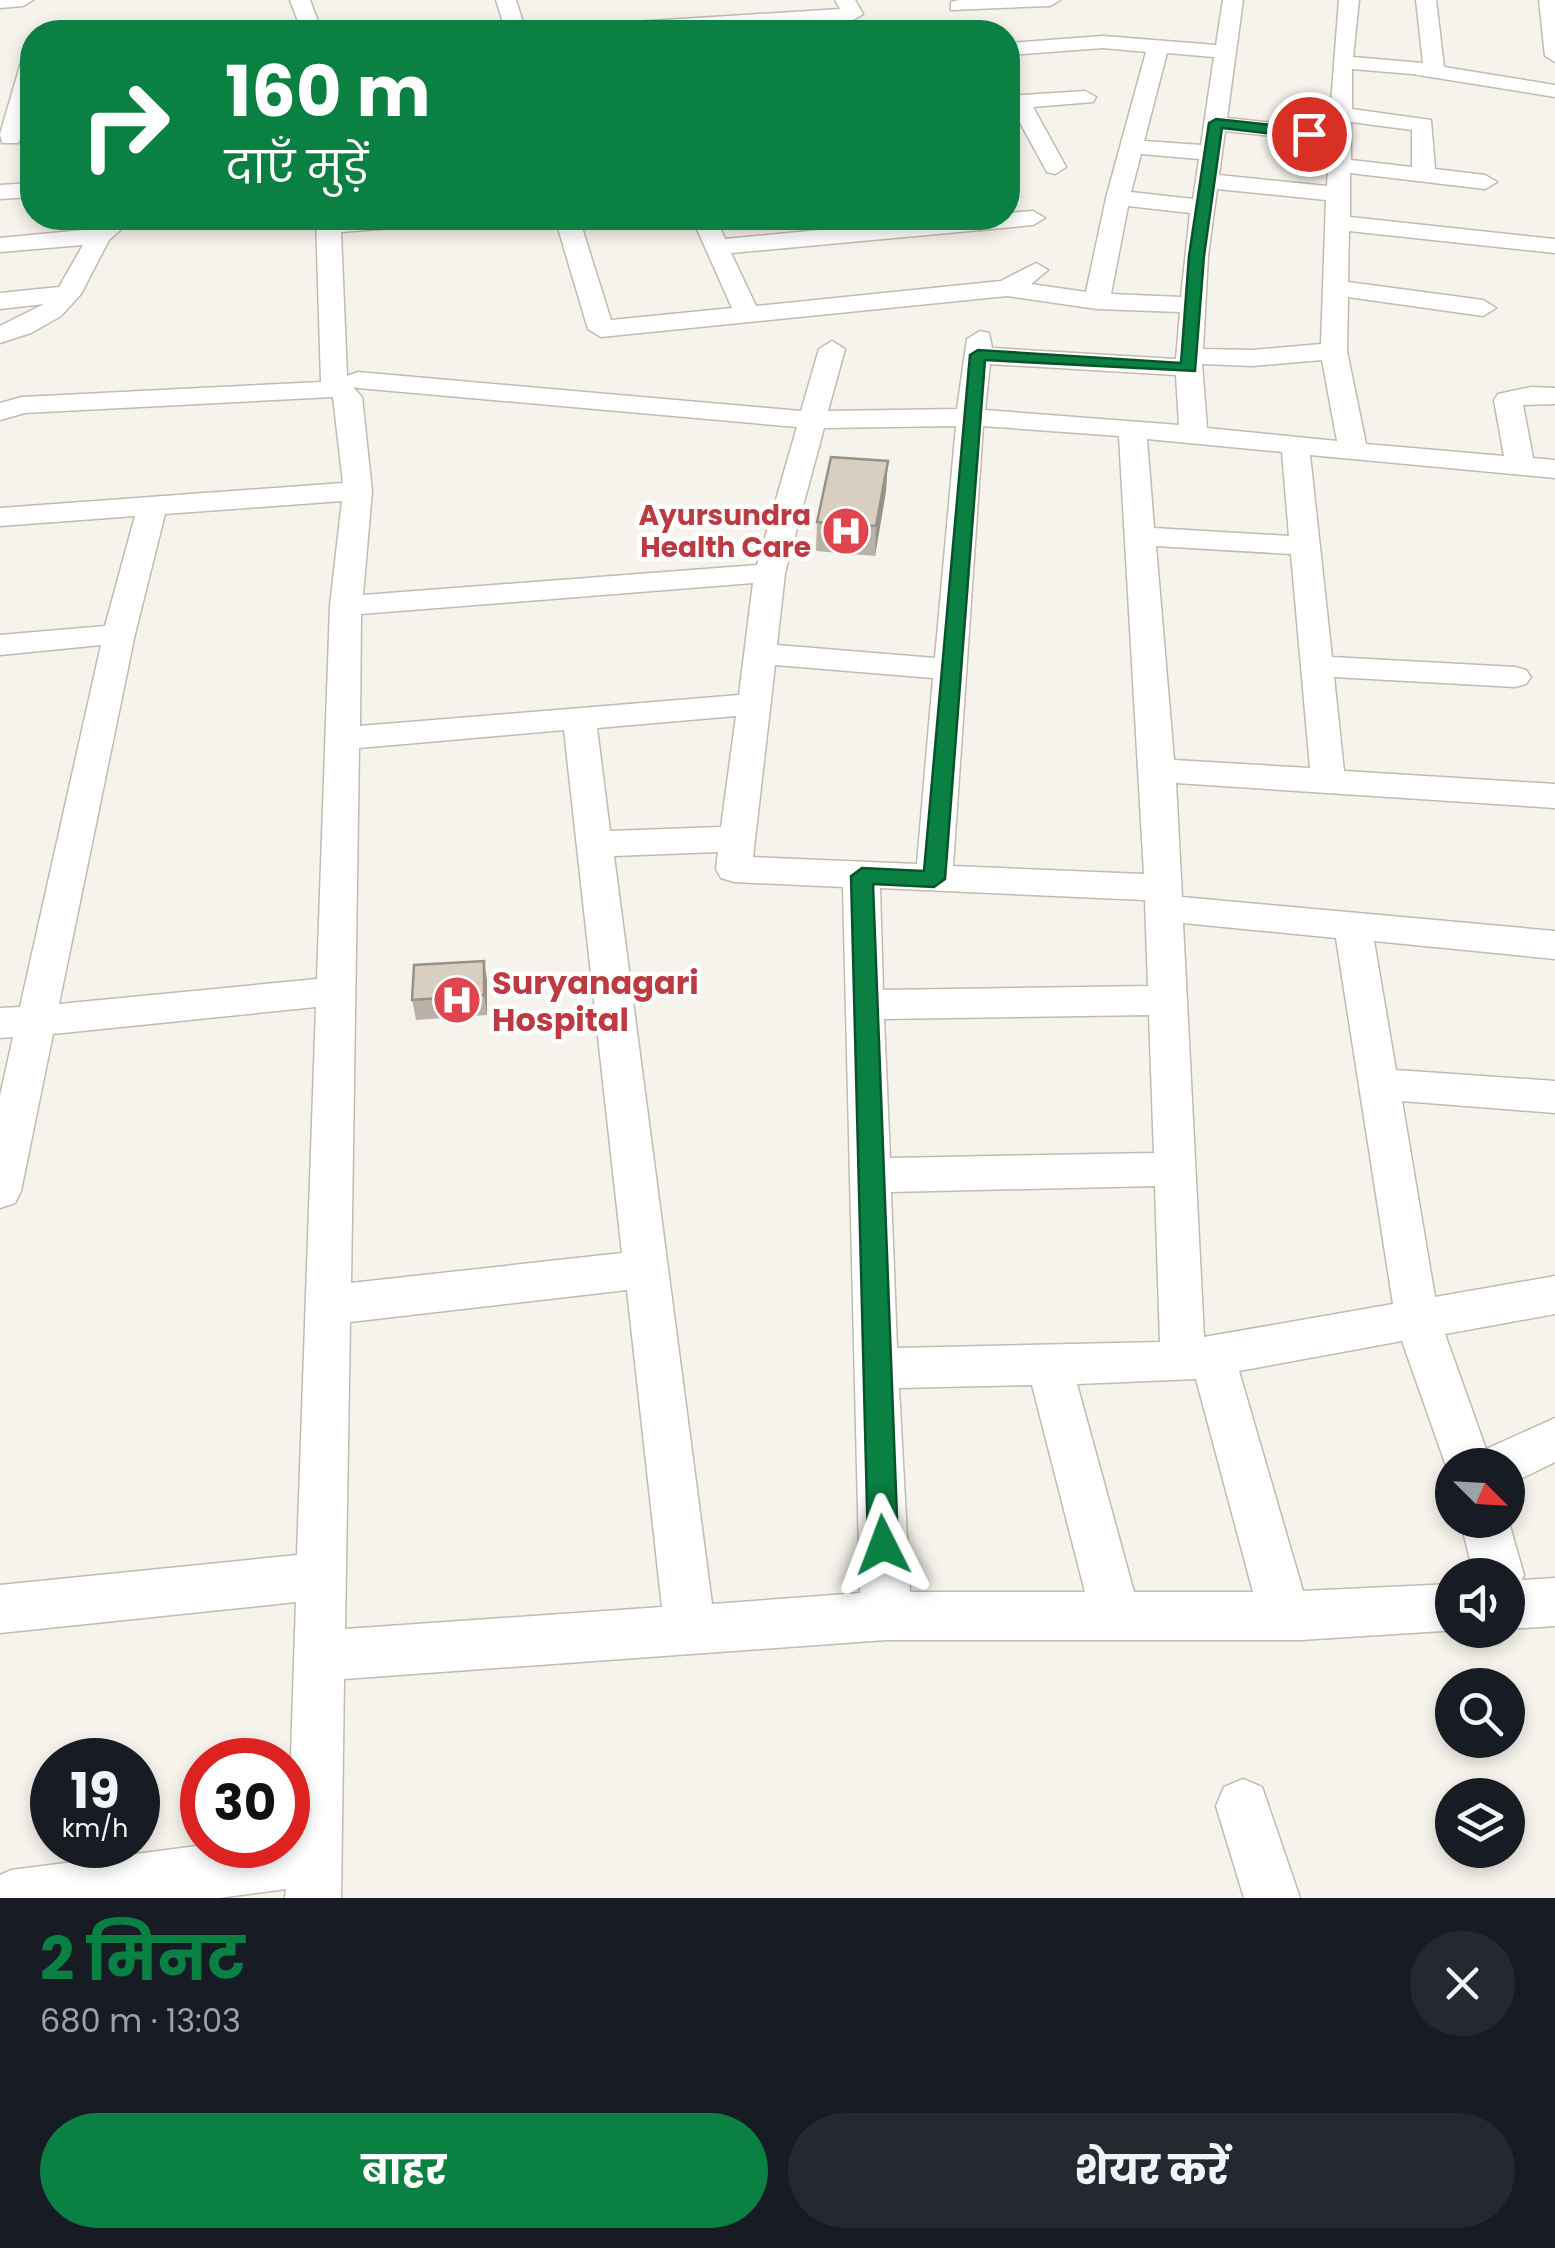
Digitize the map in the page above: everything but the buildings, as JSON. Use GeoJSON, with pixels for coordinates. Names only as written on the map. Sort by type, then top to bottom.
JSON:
{"type":"FeatureCollection","features":[{"type":"Feature","properties":{"kind":"street"},"geometry":{"type":"LineString","coordinates":[[0,2],[22,0]]}},
{"type":"Feature","properties":{"kind":"street"},"geometry":{"type":"LineString","coordinates":[[956,3],[1050,0]]}},
{"type":"Feature","properties":{"kind":"street"},"geometry":{"type":"LineString","coordinates":[[1194,435],[1190,362],[1193,305],[1223,52],[1218,27],[1233,0]]}},
{"type":"Feature","properties":{"kind":"street"},"geometry":{"type":"LineString","coordinates":[[1349,0],[1342,62],[1334,350],[1353,450]]}},
{"type":"Feature","properties":{"kind":"street"},"geometry":{"type":"LineString","coordinates":[[1411,0],[1426,1],[1434,71]]}},
{"type":"Feature","properties":{"kind":"street"},"geometry":{"type":"LineString","coordinates":[[1549,0],[1555,51]]}},
{"type":"Feature","properties":{"kind":"street"},"geometry":{"type":"LineString","coordinates":[[774,20],[853,16]]}},
{"type":"Feature","properties":{"kind":"street"},"geometry":{"type":"LineString","coordinates":[[1020,48],[1103,42],[1223,52]]}},
{"type":"Feature","properties":{"kind":"street"},"geometry":{"type":"LineString","coordinates":[[1098,301],[1118,198],[1158,47]]}},
{"type":"Feature","properties":{"kind":"street"},"geometry":{"type":"LineString","coordinates":[[1342,62],[1434,71],[1555,91]]}},
{"type":"Feature","properties":{"kind":"street"},"geometry":{"type":"LineString","coordinates":[[11,91],[14,138]]}},
{"type":"Feature","properties":{"kind":"street"},"geometry":{"type":"LineString","coordinates":[[1020,102],[1085,98]]}},
{"type":"Feature","properties":{"kind":"street"},"geometry":{"type":"LineString","coordinates":[[1020,113],[1055,168]]}},
{"type":"Feature","properties":{"kind":"street"},"geometry":{"type":"LineString","coordinates":[[1216,123],[1422,125],[1424,175]]}},
{"type":"Feature","properties":{"kind":"street"},"geometry":{"type":"LineString","coordinates":[[1132,147],[1212,153]]}},
{"type":"Feature","properties":{"kind":"street"},"geometry":{"type":"LineString","coordinates":[[1340,165],[1485,182]]}},
{"type":"Feature","properties":{"kind":"street"},"geometry":{"type":"LineString","coordinates":[[1207,181],[1338,194]]}},
{"type":"Feature","properties":{"kind":"street"},"geometry":{"type":"LineString","coordinates":[[1118,198],[1204,206]]}},
{"type":"Feature","properties":{"kind":"street"},"geometry":{"type":"LineString","coordinates":[[1020,219],[1033,218]]}},
{"type":"Feature","properties":{"kind":"street"},"geometry":{"type":"LineString","coordinates":[[1338,223],[1555,246]]}},
{"type":"Feature","properties":{"kind":"street"},"geometry":{"type":"LineString","coordinates":[[0,245],[90,230]]}},
{"type":"Feature","properties":{"kind":"street"},"geometry":{"type":"LineString","coordinates":[[0,336],[40,322],[68,294],[106,230]]}},
{"type":"Feature","properties":{"kind":"street"},"geometry":{"type":"LineString","coordinates":[[342,230],[334,382],[348,389]]}},
{"type":"Feature","properties":{"kind":"street"},"geometry":{"type":"LineString","coordinates":[[572,230],[601,329],[1007,288],[1098,301],[1193,305]]}},
{"type":"Feature","properties":{"kind":"street"},"geometry":{"type":"LineString","coordinates":[[709,230],[746,314]]}},
{"type":"Feature","properties":{"kind":"street"},"geometry":{"type":"LineString","coordinates":[[716,247],[874,230]]}},
{"type":"Feature","properties":{"kind":"street"},"geometry":{"type":"LineString","coordinates":[[1007,288],[1036,270]]}},
{"type":"Feature","properties":{"kind":"street"},"geometry":{"type":"LineString","coordinates":[[1336,288],[1483,308]]}},
{"type":"Feature","properties":{"kind":"street"},"geometry":{"type":"LineString","coordinates":[[0,301],[68,294]]}},
{"type":"Feature","properties":{"kind":"street"},"geometry":{"type":"LineString","coordinates":[[934,879],[979,347],[1190,362],[1334,350]]}},
{"type":"Feature","properties":{"kind":"street"},"geometry":{"type":"LineString","coordinates":[[832,349],[770,574],[734,870],[934,879],[1163,898],[1353,926],[1555,944]]}},
{"type":"Feature","properties":{"kind":"street"},"geometry":{"type":"LineString","coordinates":[[11,1898],[314,1878],[346,606],[358,491],[348,389]]}},
{"type":"Feature","properties":{"kind":"street"},"geometry":{"type":"LineString","coordinates":[[4,410],[348,389],[812,420],[970,418],[1132,429],[1555,470]]}},
{"type":"Feature","properties":{"kind":"street"},"geometry":{"type":"LineString","coordinates":[[1520,466],[1506,408],[1508,400],[1531,395],[1555,396]]}},
{"type":"Feature","properties":{"kind":"street"},"geometry":{"type":"LineString","coordinates":[[1132,429],[1158,770],[1175,1169],[1198,1359],[1285,1616]]}},
{"type":"Feature","properties":{"kind":"street"},"geometry":{"type":"LineString","coordinates":[[1295,446],[1308,546],[1328,783]]}},
{"type":"Feature","properties":{"kind":"street"},"geometry":{"type":"LineString","coordinates":[[0,516],[358,491]]}},
{"type":"Feature","properties":{"kind":"street"},"geometry":{"type":"LineString","coordinates":[[0,1191],[18,1022],[152,506]]}},
{"type":"Feature","properties":{"kind":"street"},"geometry":{"type":"LineString","coordinates":[[1140,536],[1308,546]]}},
{"type":"Feature","properties":{"kind":"street"},"geometry":{"type":"LineString","coordinates":[[346,606],[770,574]]}},
{"type":"Feature","properties":{"kind":"street"},"geometry":{"type":"LineString","coordinates":[[0,645],[119,634]]}},
{"type":"Feature","properties":{"kind":"street"},"geometry":{"type":"LineString","coordinates":[[760,654],[949,669]]}},
{"type":"Feature","properties":{"kind":"street"},"geometry":{"type":"LineString","coordinates":[[1318,666],[1514,677]]}},
{"type":"Feature","properties":{"kind":"street"},"geometry":{"type":"LineString","coordinates":[[343,738],[754,704]]}},
{"type":"Feature","properties":{"kind":"street"},"geometry":{"type":"LineString","coordinates":[[579,719],[690,1630]]}},
{"type":"Feature","properties":{"kind":"street"},"geometry":{"type":"LineString","coordinates":[[1158,770],[1555,796]]}},
{"type":"Feature","properties":{"kind":"street"},"geometry":{"type":"LineString","coordinates":[[596,844],[737,839]]}},
{"type":"Feature","properties":{"kind":"street"},"geometry":{"type":"LineString","coordinates":[[862,876],[886,1616]]}},
{"type":"Feature","properties":{"kind":"street"},"geometry":{"type":"LineString","coordinates":[[1353,926],[1418,1319],[1462,1448]]}},
{"type":"Feature","properties":{"kind":"street"},"geometry":{"type":"LineString","coordinates":[[18,1022],[336,992]]}},
{"type":"Feature","properties":{"kind":"street"},"geometry":{"type":"LineString","coordinates":[[865,1005],[1168,1000]]}},
{"type":"Feature","properties":{"kind":"street"},"geometry":{"type":"LineString","coordinates":[[1379,1084],[1555,1098]]}},
{"type":"Feature","properties":{"kind":"street"},"geometry":{"type":"LineString","coordinates":[[870,1176],[1175,1169]]}},
{"type":"Feature","properties":{"kind":"street"},"geometry":{"type":"LineString","coordinates":[[328,1305],[646,1268]]}},
{"type":"Feature","properties":{"kind":"street"},"geometry":{"type":"LineString","coordinates":[[875,1369],[1198,1359],[1555,1294]]}},
{"type":"Feature","properties":{"kind":"street"},"geometry":{"type":"LineString","coordinates":[[1049,1364],[1116,1616]]}},
{"type":"Feature","properties":{"kind":"street"},"geometry":{"type":"LineString","coordinates":[[1525,1454],[1555,1439]]}},
{"type":"Feature","properties":{"kind":"street"},"geometry":{"type":"LineString","coordinates":[[0,1609],[321,1576]]}},
{"type":"Feature","properties":{"kind":"street"},"geometry":{"type":"LineString","coordinates":[[1525,1604],[1555,1602]]}},
{"type":"Feature","properties":{"kind":"street"},"geometry":{"type":"LineString","coordinates":[[320,1656],[886,1616],[1285,1616],[1435,1609]]}},
{"type":"Feature","properties":{"kind":"street"},"geometry":{"type":"LineString","coordinates":[[1244,1806],[1272,1898]]}},
{"type":"Feature","properties":{"kind":"place","name":"Ayursundra Health Care"},"geometry":{"type":"Point","coordinates":[846,531]}},
{"type":"Feature","properties":{"kind":"place","name":"Suryanagari Hospital"},"geometry":{"type":"Point","coordinates":[457,1000]}},
{"type":"Feature","properties":{"kind":"route"},"geometry":{"type":"LineString","coordinates":[[883,1545],[862,876],[934,879],[978,355],[1189,368],[1196,256],[1216,123],[1309,134]]}}]}
